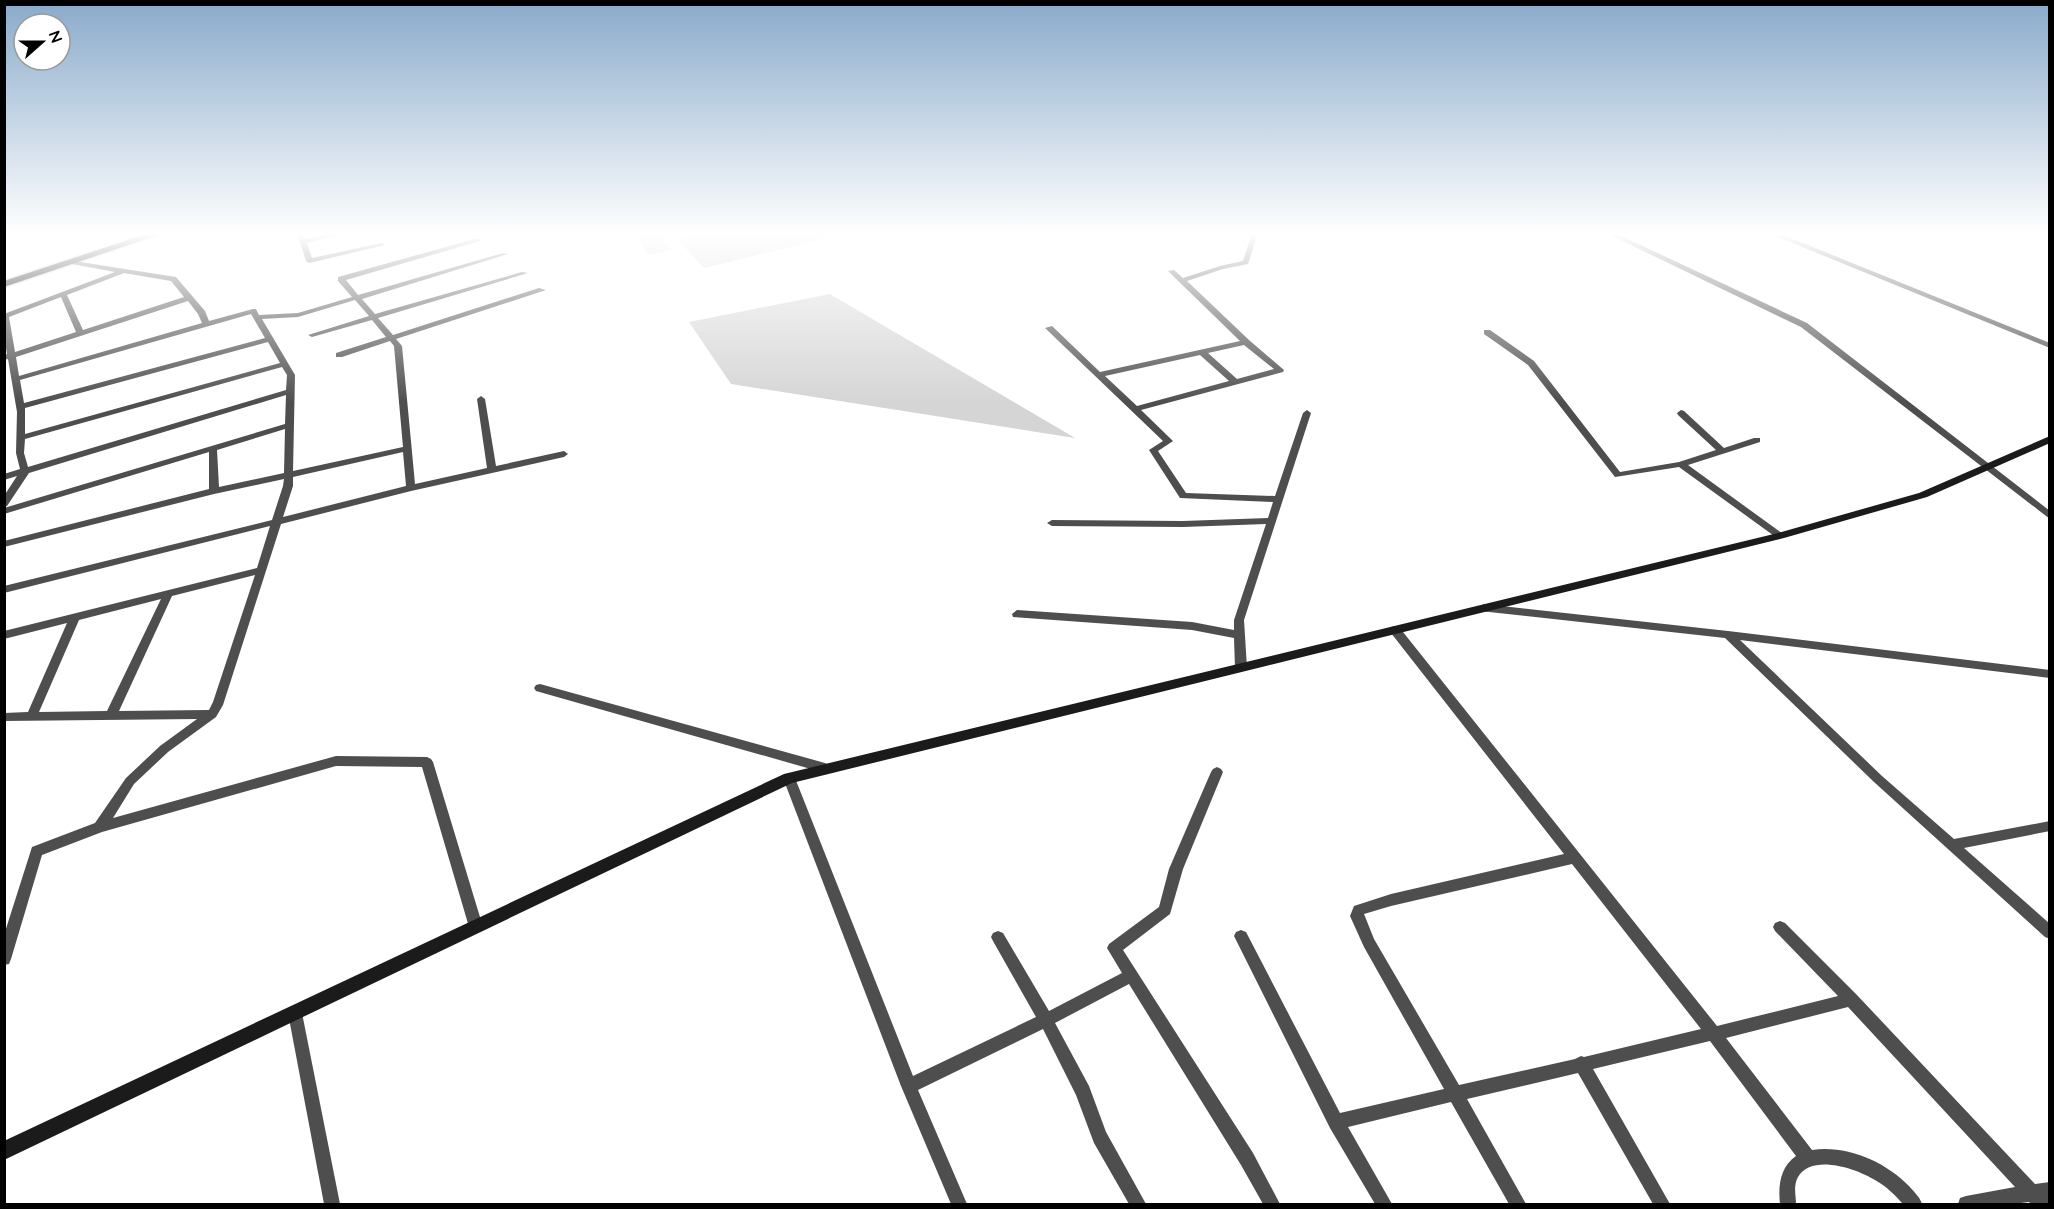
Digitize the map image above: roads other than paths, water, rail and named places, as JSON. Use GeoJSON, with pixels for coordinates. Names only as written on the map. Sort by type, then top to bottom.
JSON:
{"type":"FeatureCollection","features":[{"type":"Feature","properties":{"kind":"main road"},"geometry":{"type":"LineString","coordinates":[[4,1151],[789,778],[1780,536],[1923,495],[2049,439]]}},
{"type":"Feature","properties":{"kind":"street"},"geometry":{"type":"LineString","coordinates":[[4,504],[25,471],[20,453],[20,407],[16,380],[8,357],[5,316],[75,289]]}},
{"type":"Feature","properties":{"kind":"street"},"geometry":{"type":"LineString","coordinates":[[182,289],[202,313],[206,324]]}},
{"type":"Feature","properties":{"kind":"street"},"geometry":{"type":"LineString","coordinates":[[350,289],[398,346],[411,488]]}},
{"type":"Feature","properties":{"kind":"street"},"geometry":{"type":"LineString","coordinates":[[257,317],[298,315],[386,289]]}},
{"type":"Feature","properties":{"kind":"street"},"geometry":{"type":"LineString","coordinates":[[312,335],[468,289]]}},
{"type":"Feature","properties":{"kind":"street"},"geometry":{"type":"LineString","coordinates":[[1135,409],[1280,370],[1246,342],[1193,289]]}},
{"type":"Feature","properties":{"kind":"street"},"geometry":{"type":"LineString","coordinates":[[1729,289],[1804,325],[2049,516]]}},
{"type":"Feature","properties":{"kind":"street"},"geometry":{"type":"LineString","coordinates":[[1910,289],[2049,346]]}},
{"type":"Feature","properties":{"kind":"street"},"geometry":{"type":"LineString","coordinates":[[339,355],[542,290]]}},
{"type":"Feature","properties":{"kind":"street"},"geometry":{"type":"LineString","coordinates":[[63,294],[80,333]]}},
{"type":"Feature","properties":{"kind":"street"},"geometry":{"type":"LineString","coordinates":[[8,357],[189,298]]}},
{"type":"Feature","properties":{"kind":"street"},"geometry":{"type":"LineString","coordinates":[[16,380],[253,311],[291,375],[288,486],[219,702],[212,714],[164,750],[130,781],[100,827]]}},
{"type":"Feature","properties":{"kind":"street"},"geometry":{"type":"LineString","coordinates":[[1049,328],[1169,441],[1153,450],[1183,496],[1279,499]]}},
{"type":"Feature","properties":{"kind":"street"},"geometry":{"type":"LineString","coordinates":[[1487,332],[1531,363],[1618,474],[1681,464],[1757,440]]}},
{"type":"Feature","properties":{"kind":"street"},"geometry":{"type":"LineString","coordinates":[[20,407],[270,339]]}},
{"type":"Feature","properties":{"kind":"street"},"geometry":{"type":"LineString","coordinates":[[1098,375],[1120,368],[1246,342]]}},
{"type":"Feature","properties":{"kind":"street"},"geometry":{"type":"LineString","coordinates":[[1202,352],[1234,381]]}},
{"type":"Feature","properties":{"kind":"street"},"geometry":{"type":"LineString","coordinates":[[20,438],[284,363]]}},
{"type":"Feature","properties":{"kind":"street"},"geometry":{"type":"LineString","coordinates":[[4,477],[291,391]]}},
{"type":"Feature","properties":{"kind":"street"},"geometry":{"type":"LineString","coordinates":[[481,399],[492,470]]}},
{"type":"Feature","properties":{"kind":"street"},"geometry":{"type":"LineString","coordinates":[[1241,668],[1239,620],[1307,413]]}},
{"type":"Feature","properties":{"kind":"street"},"geometry":{"type":"LineString","coordinates":[[1681,413],[1722,451]]}},
{"type":"Feature","properties":{"kind":"street"},"geometry":{"type":"LineString","coordinates":[[4,512],[290,425]]}},
{"type":"Feature","properties":{"kind":"street"},"geometry":{"type":"LineString","coordinates":[[213,449],[214,491]]}},
{"type":"Feature","properties":{"kind":"street"},"geometry":{"type":"LineString","coordinates":[[4,544],[214,491],[407,449]]}},
{"type":"Feature","properties":{"kind":"street"},"geometry":{"type":"LineString","coordinates":[[4,590],[277,520],[564,454]]}},
{"type":"Feature","properties":{"kind":"street"},"geometry":{"type":"LineString","coordinates":[[1681,464],[1780,536]]}},
{"type":"Feature","properties":{"kind":"street"},"geometry":{"type":"LineString","coordinates":[[1052,523],[1182,524],[1272,521]]}},
{"type":"Feature","properties":{"kind":"street"},"geometry":{"type":"LineString","coordinates":[[4,635],[260,570]]}},
{"type":"Feature","properties":{"kind":"street"},"geometry":{"type":"LineString","coordinates":[[111,715],[168,594]]}},
{"type":"Feature","properties":{"kind":"street"},"geometry":{"type":"LineString","coordinates":[[1484,608],[2049,674]]}},
{"type":"Feature","properties":{"kind":"street"},"geometry":{"type":"LineString","coordinates":[[1017,614],[1192,626],[1240,635]]}},
{"type":"Feature","properties":{"kind":"street"},"geometry":{"type":"LineString","coordinates":[[32,716],[74,618]]}},
{"type":"Feature","properties":{"kind":"street"},"geometry":{"type":"LineString","coordinates":[[1395,630],[1714,1034],[1808,1158]]}},
{"type":"Feature","properties":{"kind":"street"},"geometry":{"type":"LineString","coordinates":[[1728,635],[1878,779],[1951,845],[2042,919],[2049,933]]}},
{"type":"Feature","properties":{"kind":"street"},"geometry":{"type":"LineString","coordinates":[[540,688],[825,768]]}},
{"type":"Feature","properties":{"kind":"street"},"geometry":{"type":"LineString","coordinates":[[4,717],[212,714]]}},
{"type":"Feature","properties":{"kind":"street"},"geometry":{"type":"LineString","coordinates":[[4,959],[37,851],[100,827],[336,761],[427,762],[476,927]]}},
{"type":"Feature","properties":{"kind":"street"},"geometry":{"type":"LineString","coordinates":[[1217,772],[1176,869],[1165,910],[1114,948],[1247,1159],[1272,1204]]}},
{"type":"Feature","properties":{"kind":"street"},"geometry":{"type":"LineString","coordinates":[[789,778],[909,1086],[958,1204]]}},
{"type":"Feature","properties":{"kind":"street"},"geometry":{"type":"LineString","coordinates":[[1951,845],[2049,826]]}},
{"type":"Feature","properties":{"kind":"street"},"geometry":{"type":"LineString","coordinates":[[1518,1204],[1369,943],[1357,916],[1359,910],[1391,900],[1573,858]]}},
{"type":"Feature","properties":{"kind":"street"},"geometry":{"type":"LineString","coordinates":[[1780,927],[1851,999],[2037,1199]]}},
{"type":"Feature","properties":{"kind":"street"},"geometry":{"type":"LineString","coordinates":[[1241,936],[1336,1122],[1384,1204]]}},
{"type":"Feature","properties":{"kind":"street"},"geometry":{"type":"LineString","coordinates":[[998,937],[1046,1020],[1083,1091],[1100,1137],[1138,1204]]}},
{"type":"Feature","properties":{"kind":"street"},"geometry":{"type":"LineString","coordinates":[[909,1086],[1131,976]]}},
{"type":"Feature","properties":{"kind":"street"},"geometry":{"type":"LineString","coordinates":[[1336,1122],[1581,1063],[1714,1034],[1851,999]]}},
{"type":"Feature","properties":{"kind":"street"},"geometry":{"type":"LineString","coordinates":[[295,1013],[333,1204]]}},
{"type":"Feature","properties":{"kind":"street"},"geometry":{"type":"LineString","coordinates":[[1581,1063],[1662,1204]]}},
{"type":"Feature","properties":{"kind":"street"},"geometry":{"type":"LineString","coordinates":[[1788,1204],[1787,1186],[1793,1168],[1808,1158],[1827,1155],[1851,1159],[1877,1171],[1901,1189],[1914,1204]]}},
{"type":"Feature","properties":{"kind":"street"},"geometry":{"type":"LineString","coordinates":[[1966,1204],[2037,1199],[2049,1190]]}}]}
